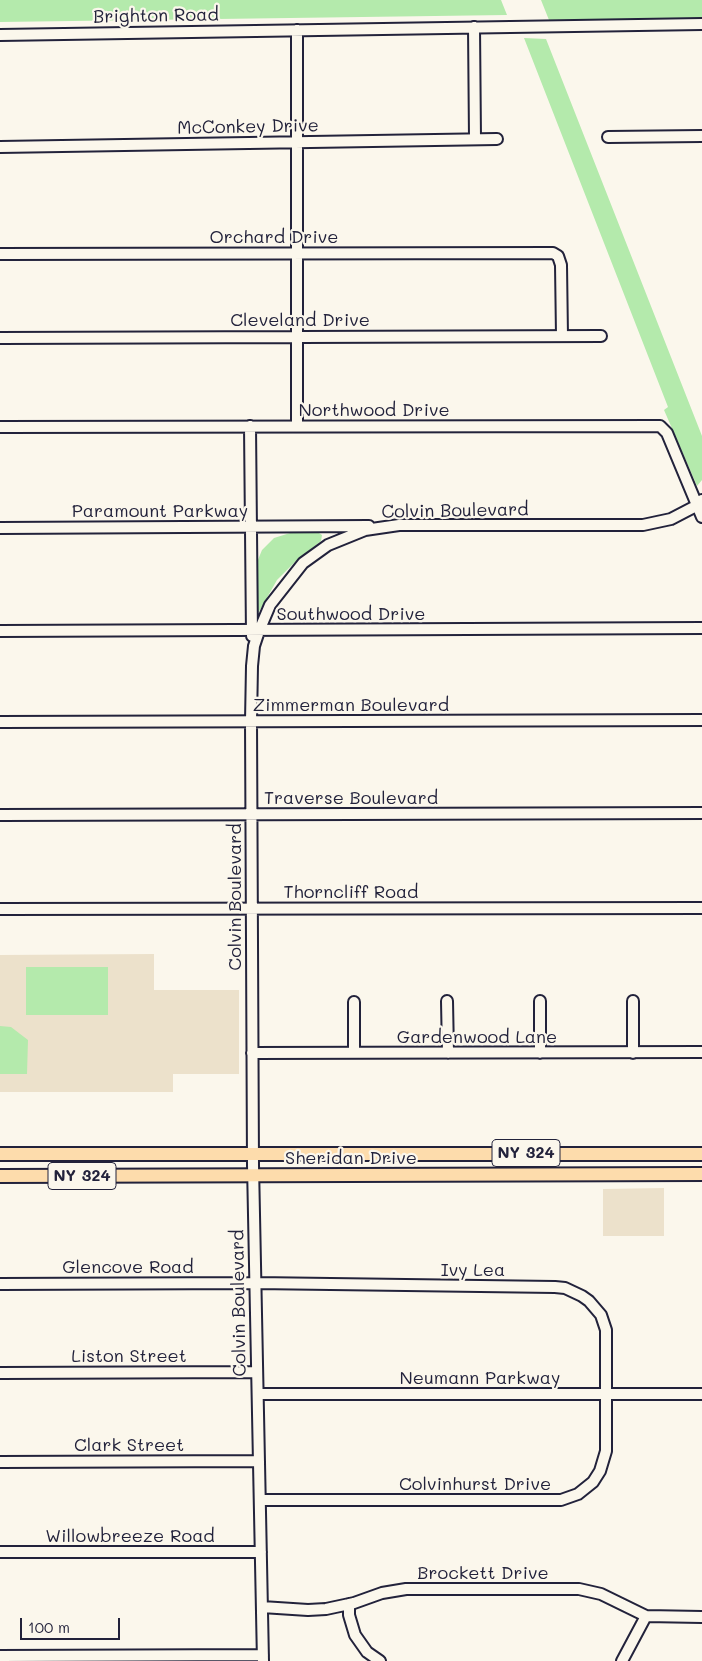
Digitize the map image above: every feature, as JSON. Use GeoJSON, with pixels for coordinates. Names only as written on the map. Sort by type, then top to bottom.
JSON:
{"type":"FeatureCollection","features":[{"type":"Feature","properties":{"kind":"main road"},"geometry":{"type":"LineString","coordinates":[[485,1153],[485,1176]]}},
{"type":"Feature","properties":{"kind":"main road","name":"Sheridan Drive"},"geometry":{"type":"LineString","coordinates":[[0,1154],[702,1154]]}},
{"type":"Feature","properties":{"kind":"main road","name":"Sheridan Drive"},"geometry":{"type":"LineString","coordinates":[[0,1176],[702,1174]]}},
{"type":"Feature","properties":{"kind":"street","name":"Brighton Road"},"geometry":{"type":"LineString","coordinates":[[0,35],[702,24]]}},
{"type":"Feature","properties":{"kind":"street"},"geometry":{"type":"LineString","coordinates":[[474,27],[475,139]]}},
{"type":"Feature","properties":{"kind":"street"},"geometry":{"type":"LineString","coordinates":[[296,426],[297,30]]}},
{"type":"Feature","properties":{"kind":"street"},"geometry":{"type":"LineString","coordinates":[[608,137],[702,136]]}},
{"type":"Feature","properties":{"kind":"street","name":"McConkey Drive"},"geometry":{"type":"LineString","coordinates":[[0,147],[497,139]]}},
{"type":"Feature","properties":{"kind":"street","name":"Orchard Drive"},"geometry":{"type":"LineString","coordinates":[[0,254],[547,252],[555,254],[560,260],[562,336]]}},
{"type":"Feature","properties":{"kind":"street","name":"Cleveland Drive"},"geometry":{"type":"LineString","coordinates":[[0,338],[601,336]]}},
{"type":"Feature","properties":{"kind":"street","name":"Colvin Boulevard"},"geometry":{"type":"LineString","coordinates":[[250,426],[250,527],[255,631],[251,721],[253,1176],[263,1658]]}},
{"type":"Feature","properties":{"kind":"street","name":"Northwood Drive"},"geometry":{"type":"LineString","coordinates":[[0,427],[660,426],[667,433],[699,503]]}},
{"type":"Feature","properties":{"kind":"street"},"geometry":{"type":"LineString","coordinates":[[699,503],[702,517]]}},
{"type":"Feature","properties":{"kind":"street","name":"Colvin Boulevard"},"geometry":{"type":"LineString","coordinates":[[255,631],[270,605],[303,563],[328,545],[365,530],[384,526],[643,525],[671,519],[699,503]]}},
{"type":"Feature","properties":{"kind":"street"},"geometry":{"type":"LineString","coordinates":[[319,526],[325,529],[328,535],[328,545]]}},
{"type":"Feature","properties":{"kind":"street","name":"Paramount Parkway"},"geometry":{"type":"LineString","coordinates":[[0,528],[384,526]]}},
{"type":"Feature","properties":{"kind":"street","name":"Southwood Drive"},"geometry":{"type":"LineString","coordinates":[[0,631],[702,628]]}},
{"type":"Feature","properties":{"kind":"street","name":"Zimmerman Boulevard"},"geometry":{"type":"LineString","coordinates":[[0,722],[702,720]]}},
{"type":"Feature","properties":{"kind":"street","name":"Traverse Boulevard"},"geometry":{"type":"LineString","coordinates":[[0,815],[702,813]]}},
{"type":"Feature","properties":{"kind":"street","name":"Thorncliff Road"},"geometry":{"type":"LineString","coordinates":[[0,909],[702,908]]}},
{"type":"Feature","properties":{"kind":"street"},"geometry":{"type":"LineString","coordinates":[[447,1001],[448,1053]]}},
{"type":"Feature","properties":{"kind":"street"},"geometry":{"type":"LineString","coordinates":[[540,1001],[540,1053]]}},
{"type":"Feature","properties":{"kind":"street"},"geometry":{"type":"LineString","coordinates":[[633,1001],[634,1053]]}},
{"type":"Feature","properties":{"kind":"street"},"geometry":{"type":"LineString","coordinates":[[354,1002],[354,1053]]}},
{"type":"Feature","properties":{"kind":"street","name":"Gardenwood Lane"},"geometry":{"type":"LineString","coordinates":[[252,1053],[702,1052]]}},
{"type":"Feature","properties":{"kind":"street","name":"Glencove Road"},"geometry":{"type":"LineString","coordinates":[[0,1284],[256,1283]]}},
{"type":"Feature","properties":{"kind":"street","name":"Ivy Lea"},"geometry":{"type":"LineString","coordinates":[[256,1283],[565,1288],[590,1302],[601,1315],[604,1322],[606,1330],[606,1394]]}},
{"type":"Feature","properties":{"kind":"street","name":"Liston Street"},"geometry":{"type":"LineString","coordinates":[[0,1373],[257,1372]]}},
{"type":"Feature","properties":{"kind":"street","name":"Neumann Parkway"},"geometry":{"type":"LineString","coordinates":[[258,1394],[702,1394]]}},
{"type":"Feature","properties":{"kind":"street","name":"Colvinhurst Drive"},"geometry":{"type":"LineString","coordinates":[[260,1500],[561,1500],[569,1498],[587,1488],[593,1482],[604,1461],[606,1451],[606,1394]]}},
{"type":"Feature","properties":{"kind":"street","name":"Clark Street"},"geometry":{"type":"LineString","coordinates":[[0,1462],[259,1461]]}},
{"type":"Feature","properties":{"kind":"street","name":"Willowbreeze Road"},"geometry":{"type":"LineString","coordinates":[[0,1552],[261,1552]]}},
{"type":"Feature","properties":{"kind":"street","name":"Brockett Drive"},"geometry":{"type":"LineString","coordinates":[[262,1607],[308,1610],[349,1604],[382,1593],[406,1589],[578,1589],[601,1594],[646,1616],[702,1617]]}},
{"type":"Feature","properties":{"kind":"street"},"geometry":{"type":"LineString","coordinates":[[349,1604],[349,1615],[355,1635],[367,1652],[380,1661]]}},
{"type":"Feature","properties":{"kind":"street"},"geometry":{"type":"LineString","coordinates":[[622,1661],[646,1616]]}},
{"type":"Feature","properties":{"kind":"street"},"geometry":{"type":"LineString","coordinates":[[0,1656],[263,1658]]}},
{"type":"Feature","properties":{"kind":"shaded area"},"geometry":{"type":"Polygon","coordinates":[[[154,954],[154,990],[239,990],[239,1074],[173,1074],[173,1092],[0,1092],[0,955],[154,954]]]}},
{"type":"Feature","properties":{"kind":"shaded area"},"geometry":{"type":"Polygon","coordinates":[[[664,1188],[664,1236],[603,1236],[603,1189],[664,1188]]]}},
{"type":"Feature","properties":{"kind":"green space"},"geometry":{"type":"Polygon","coordinates":[[[0,0],[501,0],[507,15],[0,22],[0,0]]]}},
{"type":"Feature","properties":{"kind":"green space"},"geometry":{"type":"Polygon","coordinates":[[[541,0],[702,0],[702,18],[549,20],[541,0]]]}},
{"type":"Feature","properties":{"kind":"green space"},"geometry":{"type":"Polygon","coordinates":[[[524,38],[546,39],[702,436],[702,480],[697,486],[664,410],[668,407],[524,38]]]}},
{"type":"Feature","properties":{"kind":"green space"},"geometry":{"type":"Polygon","coordinates":[[[290,533],[319,533],[322,535],[321,541],[296,561],[277,580],[256,617],[255,567],[262,550],[274,538],[290,533]]]}},
{"type":"Feature","properties":{"kind":"green space"},"geometry":{"type":"Polygon","coordinates":[[[26,967],[108,967],[108,1015],[26,1015],[26,967]]]}},
{"type":"Feature","properties":{"kind":"green space"},"geometry":{"type":"Polygon","coordinates":[[[0,1026],[11,1027],[28,1040],[27,1074],[0,1074],[0,1026]]]}}]}
